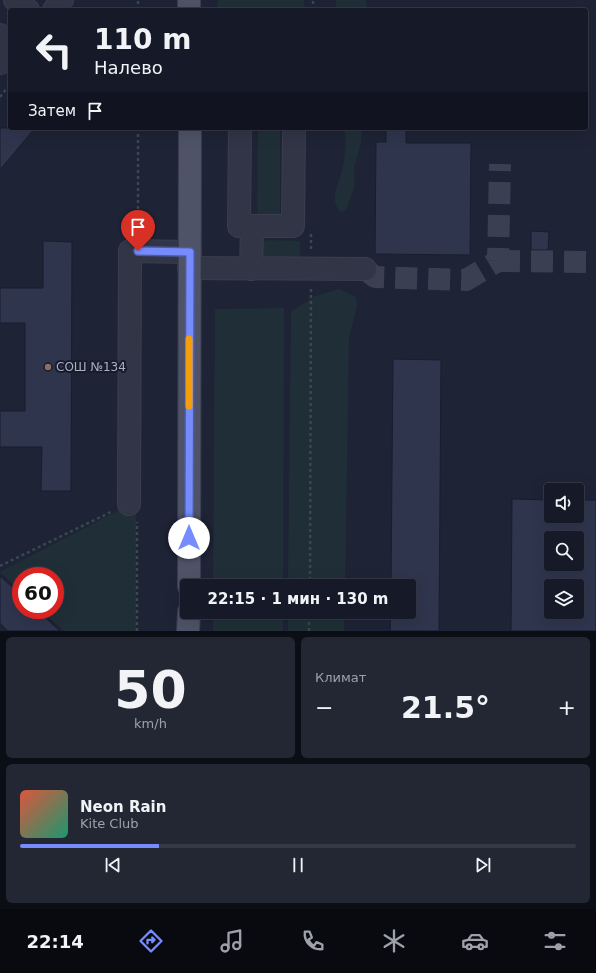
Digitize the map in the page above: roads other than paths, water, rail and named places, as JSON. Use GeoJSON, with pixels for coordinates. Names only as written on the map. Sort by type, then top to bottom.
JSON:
{"type":"FeatureCollection","features":[{"type":"Feature","properties":{"kind":"main road"},"geometry":{"type":"LineString","coordinates":[[189,579],[190,130]]}},
{"type":"Feature","properties":{"kind":"main road"},"geometry":{"type":"LineString","coordinates":[[188,619],[188,631]]}},
{"type":"Feature","properties":{"kind":"lane"},"geometry":{"type":"LineString","coordinates":[[15,0],[25,8]]}},
{"type":"Feature","properties":{"kind":"lane"},"geometry":{"type":"LineString","coordinates":[[56,8],[62,0]]}},
{"type":"Feature","properties":{"kind":"lane"},"geometry":{"type":"LineString","coordinates":[[0,35],[8,42]]}},
{"type":"Feature","properties":{"kind":"lane"},"geometry":{"type":"LineString","coordinates":[[0,63],[8,53]]}},
{"type":"Feature","properties":{"kind":"lane"},"geometry":{"type":"LineString","coordinates":[[240,130],[239,226],[294,226],[294,130]]}},
{"type":"Feature","properties":{"kind":"lane"},"geometry":{"type":"LineString","coordinates":[[251,269],[252,226]]}},
{"type":"Feature","properties":{"kind":"lane"},"geometry":{"type":"LineString","coordinates":[[129,504],[130,252],[251,269],[365,270]]}},
{"type":"Feature","properties":{"kind":"tunnel"},"geometry":{"type":"LineString","coordinates":[[365,269],[375,277],[466,280],[498,261],[500,164]]}},
{"type":"Feature","properties":{"kind":"tunnel"},"geometry":{"type":"LineString","coordinates":[[498,261],[596,262]]}},
{"type":"Feature","properties":{"kind":"place","name":"СОШ №134"},"geometry":{"type":"Point","coordinates":[48,367]}}]}
